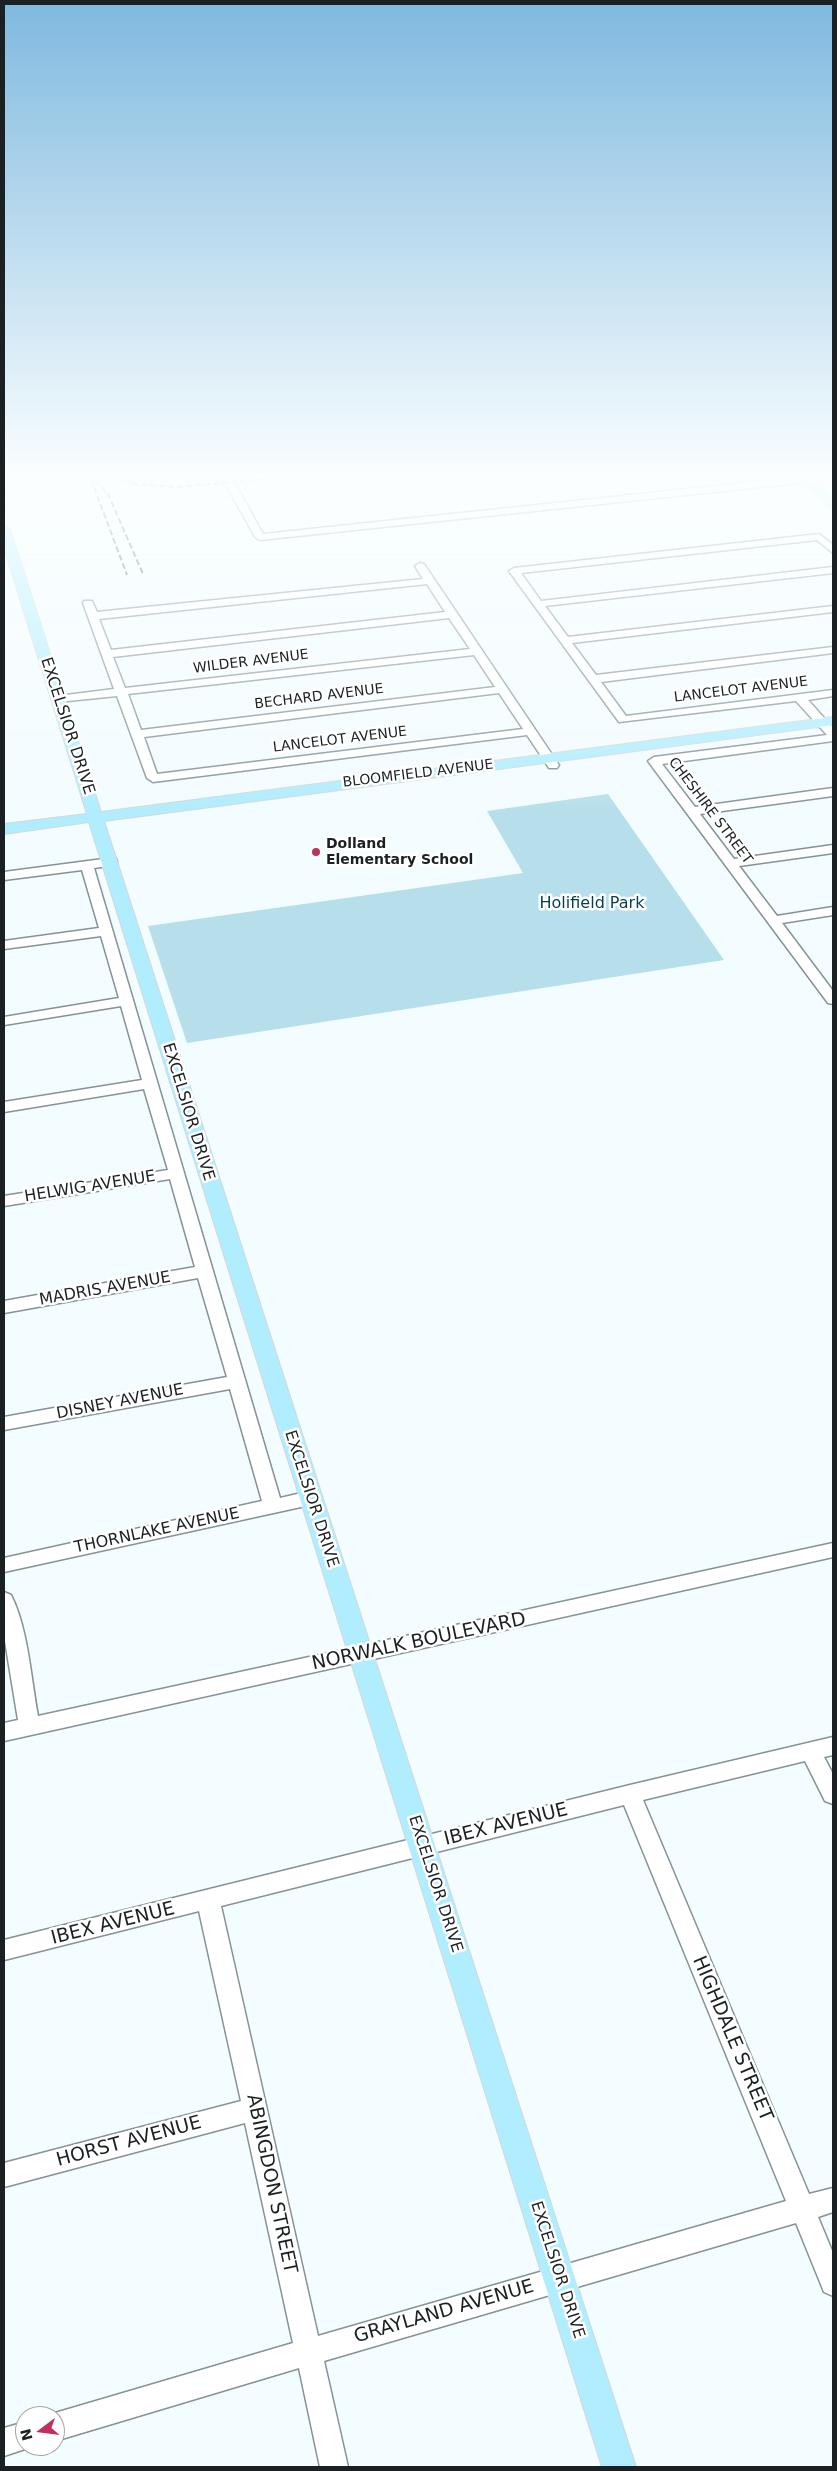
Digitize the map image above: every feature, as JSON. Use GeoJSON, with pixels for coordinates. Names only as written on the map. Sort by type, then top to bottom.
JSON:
{"type":"FeatureCollection","features":[{"type":"Feature","properties":{"kind":"main road","name":"EXCELSIOR DRIVE"},"geometry":{"type":"LineString","coordinates":[[22,587],[619,2467]]}},
{"type":"Feature","properties":{"kind":"main road","name":"BLOOMFIELD AVENUE"},"geometry":{"type":"LineString","coordinates":[[4,836],[97,821],[550,761],[831,729]]}},
{"type":"Feature","properties":{"kind":"main road","name":"BLOOMFIELD AVENUE"},"geometry":{"type":"LineString","coordinates":[[4,829],[97,821]]}},
{"type":"Feature","properties":{"kind":"street"},"geometry":{"type":"LineString","coordinates":[[93,616],[369,587]]}},
{"type":"Feature","properties":{"kind":"street"},"geometry":{"type":"LineString","coordinates":[[434,587],[532,731],[550,761]]}},
{"type":"Feature","properties":{"kind":"street"},"geometry":{"type":"LineString","coordinates":[[526,587],[594,680],[833,650]]}},
{"type":"Feature","properties":{"kind":"street"},"geometry":{"type":"LineString","coordinates":[[538,604],[683,587]]}},
{"type":"Feature","properties":{"kind":"street"},"geometry":{"type":"LineString","coordinates":[[88,603],[120,692],[138,734]]}},
{"type":"Feature","properties":{"kind":"street"},"geometry":{"type":"LineString","coordinates":[[565,640],[833,609]]}},
{"type":"Feature","properties":{"kind":"street"},"geometry":{"type":"LineString","coordinates":[[107,654],[453,614]]}},
{"type":"Feature","properties":{"kind":"street","name":"WILDER AVENUE"},"geometry":{"type":"LineString","coordinates":[[58,700],[478,651]]}},
{"type":"Feature","properties":{"kind":"street","name":"LANCELOT AVENUE"},"geometry":{"type":"LineString","coordinates":[[594,680],[623,720],[833,693]]}},
{"type":"Feature","properties":{"kind":"street","name":"BECHARD AVENUE"},"geometry":{"type":"LineString","coordinates":[[138,734],[504,689]]}},
{"type":"Feature","properties":{"kind":"street"},"geometry":{"type":"LineString","coordinates":[[799,697],[831,729]]}},
{"type":"Feature","properties":{"kind":"street","name":"CHESHIRE STREET"},"geometry":{"type":"LineString","coordinates":[[831,729],[654,761],[833,1000]]}},
{"type":"Feature","properties":{"kind":"street","name":"LANCELOT AVENUE"},"geometry":{"type":"LineString","coordinates":[[138,734],[153,778],[532,731]]}},
{"type":"Feature","properties":{"kind":"street"},"geometry":{"type":"LineString","coordinates":[[692,811],[833,792]]}},
{"type":"Feature","properties":{"kind":"street"},"geometry":{"type":"LineString","coordinates":[[731,864],[833,849]]}},
{"type":"Feature","properties":{"kind":"street"},"geometry":{"type":"LineString","coordinates":[[4,876],[111,862]]}},
{"type":"Feature","properties":{"kind":"street","name":"EXCELSIOR DRIVE"},"geometry":{"type":"LineString","coordinates":[[87,865],[273,1506]]}},
{"type":"Feature","properties":{"kind":"street"},"geometry":{"type":"LineString","coordinates":[[774,920],[833,911]]}},
{"type":"Feature","properties":{"kind":"street"},"geometry":{"type":"LineString","coordinates":[[4,945],[107,931]]}},
{"type":"Feature","properties":{"kind":"street"},"geometry":{"type":"LineString","coordinates":[[818,980],[833,978]]}},
{"type":"Feature","properties":{"kind":"street"},"geometry":{"type":"LineString","coordinates":[[4,1021],[127,1001]]}},
{"type":"Feature","properties":{"kind":"street"},"geometry":{"type":"LineString","coordinates":[[4,1106],[151,1083]]}},
{"type":"Feature","properties":{"kind":"street","name":"HELWIG AVENUE"},"geometry":{"type":"LineString","coordinates":[[4,1201],[177,1172]]}},
{"type":"Feature","properties":{"kind":"street","name":"MADRIS AVENUE"},"geometry":{"type":"LineString","coordinates":[[4,1307],[206,1271]]}},
{"type":"Feature","properties":{"kind":"street","name":"DISNEY AVENUE"},"geometry":{"type":"LineString","coordinates":[[4,1424],[237,1381]]}},
{"type":"Feature","properties":{"kind":"street","name":"THORNLAKE AVENUE"},"geometry":{"type":"LineString","coordinates":[[4,1565],[310,1498]]}},
{"type":"Feature","properties":{"kind":"street","name":"NORWALK BOULEVARD"},"geometry":{"type":"LineString","coordinates":[[4,1732],[833,1550]]}},
{"type":"Feature","properties":{"kind":"street"},"geometry":{"type":"LineString","coordinates":[[4,1600],[13,1631],[29,1726]]}},
{"type":"Feature","properties":{"kind":"street","name":"IBEX AVENUE"},"geometry":{"type":"LineString","coordinates":[[4,1950],[630,1794],[833,1746]]}},
{"type":"Feature","properties":{"kind":"street"},"geometry":{"type":"LineString","coordinates":[[810,1752],[833,1795]]}},
{"type":"Feature","properties":{"kind":"street","name":"HIGHDALE STREET"},"geometry":{"type":"LineString","coordinates":[[630,1794],[833,2284]]}},
{"type":"Feature","properties":{"kind":"street","name":"ABINGDON STREET"},"geometry":{"type":"LineString","coordinates":[[208,1900],[334,2467]]}},
{"type":"Feature","properties":{"kind":"street","name":"HORST AVENUE"},"geometry":{"type":"LineString","coordinates":[[4,2175],[255,2108]]}},
{"type":"Feature","properties":{"kind":"street","name":"GRAYLAND AVENUE"},"geometry":{"type":"LineString","coordinates":[[65,2424],[560,2278],[833,2200]]}},
{"type":"Feature","properties":{"kind":"green space","name":"Holifield Park"},"geometry":{"type":"Polygon","coordinates":[[[608,794],[724,960],[187,1043],[148,926],[523,873],[487,811],[608,794]]]}},
{"type":"Feature","properties":{"kind":"place","name":"Dolland Elementary School"},"geometry":{"type":"Point","coordinates":[316,852]}}]}
